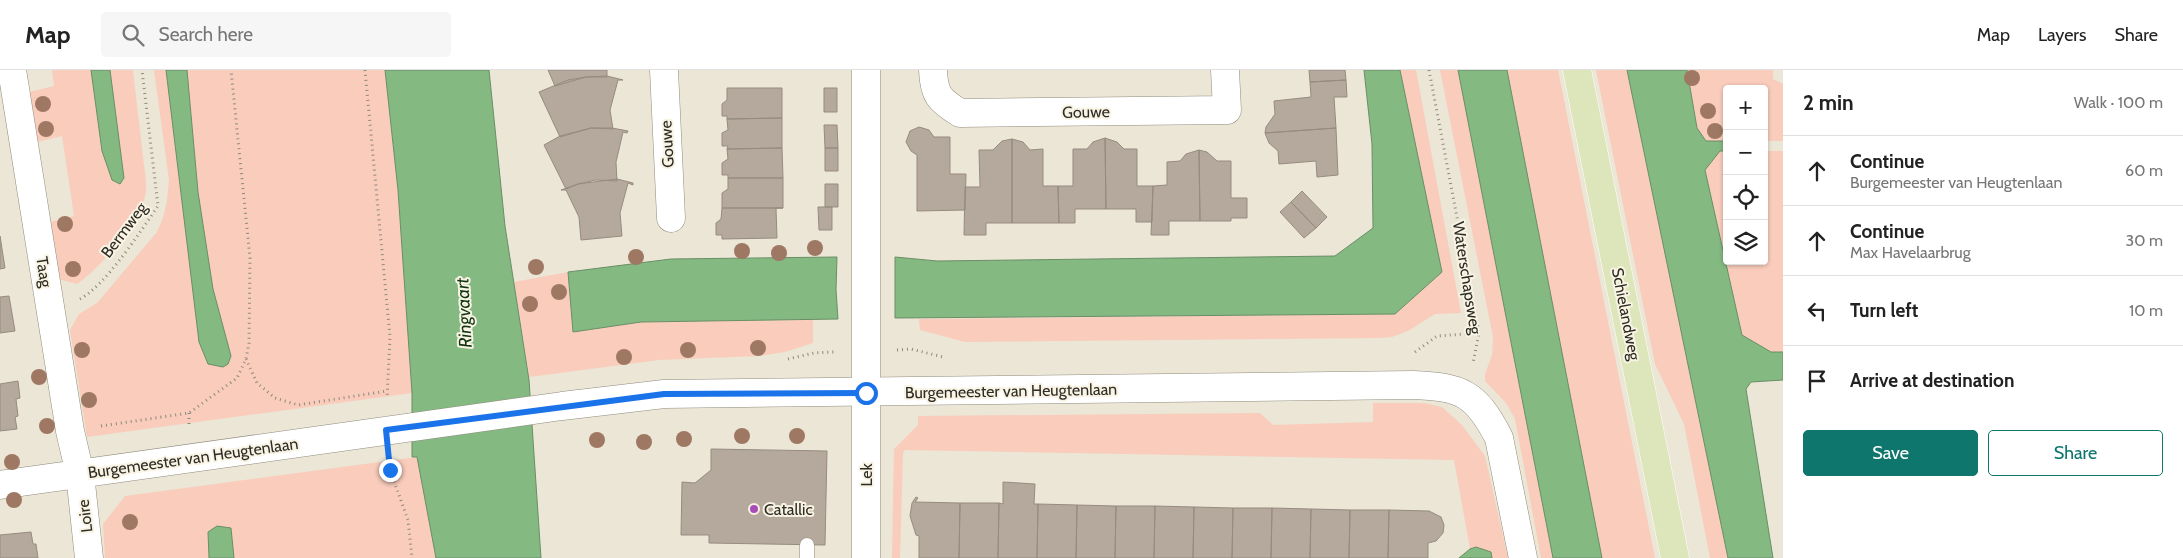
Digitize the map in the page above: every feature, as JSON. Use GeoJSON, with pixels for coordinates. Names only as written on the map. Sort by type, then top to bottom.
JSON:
{"type":"FeatureCollection","features":[{"type":"Feature","properties":{"kind":"main road","name":"Schielandweg"},"geometry":{"type":"LineString","coordinates":[[1577,70],[1675,558]]}},
{"type":"Feature","properties":{"kind":"street","name":"Taag"},"geometry":{"type":"LineString","coordinates":[[12,70],[70,431],[80,474]]}},
{"type":"Feature","properties":{"kind":"street","name":"Gouwe"},"geometry":{"type":"LineString","coordinates":[[664,70],[671,218]]}},
{"type":"Feature","properties":{"kind":"street"},"geometry":{"type":"LineString","coordinates":[[866,70],[866,393]]}},
{"type":"Feature","properties":{"kind":"street","name":"Gouwe"},"geometry":{"type":"LineString","coordinates":[[933,70],[934,87],[944,103],[960,113],[1227,110],[1225,70]]}},
{"type":"Feature","properties":{"kind":"street","name":"Burgemeester van Heugtenlaan"},"geometry":{"type":"LineString","coordinates":[[0,484],[562,406],[664,394],[1413,385],[1446,387],[1460,391]]}},
{"type":"Feature","properties":{"kind":"street"},"geometry":{"type":"LineString","coordinates":[[1460,391],[1478,406],[1490,421],[1499,438],[1523,558]]}},
{"type":"Feature","properties":{"kind":"street","name":"Lek"},"geometry":{"type":"LineString","coordinates":[[866,393],[866,558]]}},
{"type":"Feature","properties":{"kind":"street","name":"Loire"},"geometry":{"type":"LineString","coordinates":[[80,474],[90,558]]}},
{"type":"Feature","properties":{"kind":"path","name":"Bermweg"},"geometry":{"type":"LineString","coordinates":[[51,315],[91,293],[132,243],[158,206],[142,70]]}},
{"type":"Feature","properties":{"kind":"path"},"geometry":{"type":"LineString","coordinates":[[70,431],[188,413],[237,378],[246,359],[249,343],[250,258],[231,70]]}},
{"type":"Feature","properties":{"kind":"path"},"geometry":{"type":"LineString","coordinates":[[365,70],[390,337],[386,430],[390,470],[408,520],[412,558]]}},
{"type":"Feature","properties":{"kind":"path","name":"Waterschapsweg"},"geometry":{"type":"LineString","coordinates":[[1429,70],[1479,333],[1475,360],[1460,391]]}},
{"type":"Feature","properties":{"kind":"path"},"geometry":{"type":"LineString","coordinates":[[246,359],[257,383],[275,398],[298,404],[387,391]]}},
{"type":"Feature","properties":{"kind":"path"},"geometry":{"type":"LineString","coordinates":[[188,413],[188,434]]}},
{"type":"Feature","properties":{"kind":"shaded area"},"geometry":{"type":"Polygon","coordinates":[[[52,70],[92,70],[120,183],[124,178],[110,70],[133,70],[146,178],[146,191],[143,202],[129,228],[108,256],[77,284],[58,279],[50,222],[74,216],[62,136],[37,142],[29,92],[54,86],[52,70]]]}},
{"type":"Feature","properties":{"kind":"shaded area"},"geometry":{"type":"Polygon","coordinates":[[[154,70],[166,70],[199,342],[231,356],[213,289],[198,192],[187,70],[385,70],[398,190],[412,393],[87,437],[70,330],[79,314],[97,303],[157,232],[167,201],[169,180],[154,70]]]}},
{"type":"Feature","properties":{"kind":"shaded area"},"geometry":{"type":"Polygon","coordinates":[[[1400,70],[1416,70],[1461,313],[1435,314],[1408,331],[1392,337],[1378,338],[965,342],[920,330],[919,319],[1395,314],[1442,272],[1400,70]]]}},
{"type":"Feature","properties":{"kind":"shaded area"},"geometry":{"type":"Polygon","coordinates":[[[1440,70],[1458,70],[1553,558],[1541,558],[1515,419],[1506,403],[1485,381],[1485,374],[1492,355],[1493,337],[1440,70]]]}},
{"type":"Feature","properties":{"kind":"shaded area"},"geometry":{"type":"Polygon","coordinates":[[[1507,70],[1558,70],[1655,558],[1602,558],[1507,70]]]}},
{"type":"Feature","properties":{"kind":"shaded area"},"geometry":{"type":"Polygon","coordinates":[[[1596,70],[1627,70],[1728,558],[1710,558],[1684,424],[1655,364],[1596,70]]]}},
{"type":"Feature","properties":{"kind":"shaded area"},"geometry":{"type":"Polygon","coordinates":[[[1687,70],[1773,70],[1773,79],[1783,84],[1783,141],[1768,141],[1768,85],[1723,85],[1723,141],[1706,141],[1697,128],[1687,70]]]}},
{"type":"Feature","properties":{"kind":"shaded area"},"geometry":{"type":"Polygon","coordinates":[[[1720,151],[1723,151],[1723,250],[1705,170],[1720,151]]]}},
{"type":"Feature","properties":{"kind":"shaded area"},"geometry":{"type":"Polygon","coordinates":[[[1768,151],[1783,151],[1783,352],[1771,352],[1742,335],[1726,265],[1768,265],[1768,151]]]}},
{"type":"Feature","properties":{"kind":"shaded area"},"geometry":{"type":"Polygon","coordinates":[[[568,272],[573,332],[641,322],[813,320],[813,343],[785,352],[759,356],[659,360],[529,377],[514,282],[568,272]]]}},
{"type":"Feature","properties":{"kind":"shaded area"},"geometry":{"type":"Polygon","coordinates":[[[1373,403],[1424,403],[1442,407],[1462,425],[1485,456],[1508,558],[1492,558],[1491,552],[1476,547],[1470,549],[1454,460],[905,450],[903,453],[900,558],[892,558],[894,449],[918,425],[918,416],[1260,413],[1273,425],[1373,422],[1373,403]]]}},
{"type":"Feature","properties":{"kind":"shaded area"},"geometry":{"type":"Polygon","coordinates":[[[417,457],[436,558],[234,558],[233,545],[208,532],[209,558],[105,558],[103,524],[125,496],[417,457]]]}},
{"type":"Feature","properties":{"kind":"water"},"geometry":{"type":"Polygon","coordinates":[[[91,70],[110,70],[124,178],[120,184],[112,180],[102,151],[91,70]]]}},
{"type":"Feature","properties":{"kind":"water"},"geometry":{"type":"Polygon","coordinates":[[[166,70],[187,70],[198,192],[213,289],[231,356],[228,364],[223,367],[208,364],[199,342],[166,70]]]}},
{"type":"Feature","properties":{"kind":"water","name":"Ringvaart"},"geometry":{"type":"Polygon","coordinates":[[[385,70],[489,70],[505,226],[529,380],[541,558],[436,558],[417,457],[412,457],[412,393],[398,190],[385,70]]]}},
{"type":"Feature","properties":{"kind":"water"},"geometry":{"type":"Polygon","coordinates":[[[1364,70],[1400,70],[1442,272],[1395,314],[895,318],[895,257],[937,261],[1335,256],[1373,228],[1372,144],[1364,70]]]}},
{"type":"Feature","properties":{"kind":"water"},"geometry":{"type":"Polygon","coordinates":[[[1458,70],[1507,70],[1602,558],[1553,558],[1458,70]]]}},
{"type":"Feature","properties":{"kind":"water"},"geometry":{"type":"Polygon","coordinates":[[[1627,70],[1687,70],[1697,128],[1706,141],[1723,141],[1723,151],[1720,151],[1705,170],[1723,250],[1723,265],[1726,265],[1742,335],[1771,352],[1783,352],[1783,380],[1751,382],[1746,389],[1773,558],[1728,558],[1627,70]]]}},
{"type":"Feature","properties":{"kind":"water"},"geometry":{"type":"Polygon","coordinates":[[[837,257],[836,290],[838,319],[641,322],[573,332],[568,272],[671,259],[837,257]]]}},
{"type":"Feature","properties":{"kind":"water"},"geometry":{"type":"Polygon","coordinates":[[[217,526],[231,528],[234,558],[209,558],[208,532],[217,526]]]}},
{"type":"Feature","properties":{"kind":"water"},"geometry":{"type":"Polygon","coordinates":[[[1476,547],[1491,552],[1492,558],[1459,558],[1470,549],[1476,547]]]}},
{"type":"Feature","properties":{"kind":"building"},"geometry":{"type":"Polygon","coordinates":[[[548,70],[607,70],[607,77],[586,77],[555,86],[548,70]]]}},
{"type":"Feature","properties":{"kind":"building"},"geometry":{"type":"Polygon","coordinates":[[[1309,70],[1345,70],[1346,80],[1310,82],[1309,70]]]}},
{"type":"Feature","properties":{"kind":"building"},"geometry":{"type":"Polygon","coordinates":[[[607,76],[623,80],[618,80],[610,110],[613,129],[591,128],[560,137],[539,92],[568,80],[607,76]]]}},
{"type":"Feature","properties":{"kind":"building"},"geometry":{"type":"Polygon","coordinates":[[[1346,80],[1347,97],[1334,97],[1336,128],[1265,133],[1266,127],[1275,114],[1274,101],[1311,97],[1310,82],[1346,80]]]}},
{"type":"Feature","properties":{"kind":"building"},"geometry":{"type":"Polygon","coordinates":[[[727,88],[782,88],[782,118],[727,119],[727,116],[722,116],[722,104],[727,100],[727,88]]]}},
{"type":"Feature","properties":{"kind":"building"},"geometry":{"type":"Polygon","coordinates":[[[824,88],[837,88],[837,112],[824,112],[824,88]]]}},
{"type":"Feature","properties":{"kind":"building"},"geometry":{"type":"Polygon","coordinates":[[[782,118],[782,148],[727,149],[728,146],[722,146],[722,133],[728,130],[727,119],[782,118]]]}},
{"type":"Feature","properties":{"kind":"building"},"geometry":{"type":"Polygon","coordinates":[[[824,125],[837,125],[838,148],[825,148],[824,125]]]}},
{"type":"Feature","properties":{"kind":"building"},"geometry":{"type":"Polygon","coordinates":[[[919,127],[929,130],[934,137],[950,137],[950,174],[966,174],[965,210],[917,211],[917,155],[911,151],[906,142],[910,131],[919,127]]]}},
{"type":"Feature","properties":{"kind":"building"},"geometry":{"type":"Polygon","coordinates":[[[591,128],[612,128],[628,131],[627,133],[623,132],[616,162],[617,181],[596,180],[566,189],[544,145],[560,136],[591,128]]]}},
{"type":"Feature","properties":{"kind":"building"},"geometry":{"type":"Polygon","coordinates":[[[1336,128],[1338,175],[1317,177],[1316,161],[1279,164],[1278,151],[1269,143],[1265,133],[1336,128]]]}},
{"type":"Feature","properties":{"kind":"building"},"geometry":{"type":"Polygon","coordinates":[[[1105,138],[1106,209],[1075,209],[1075,223],[1059,223],[1058,186],[1073,186],[1073,149],[1087,149],[1093,142],[1105,138]]]}},
{"type":"Feature","properties":{"kind":"building"},"geometry":{"type":"Polygon","coordinates":[[[1105,138],[1117,142],[1124,149],[1137,149],[1137,186],[1153,186],[1152,222],[1136,222],[1136,209],[1106,209],[1105,138]]]}},
{"type":"Feature","properties":{"kind":"building"},"geometry":{"type":"Polygon","coordinates":[[[1012,139],[1023,142],[1030,150],[1043,149],[1043,186],[1058,186],[1059,223],[1012,223],[1012,139]]]}},
{"type":"Feature","properties":{"kind":"building"},"geometry":{"type":"Polygon","coordinates":[[[1012,139],[1012,223],[986,223],[986,235],[964,235],[965,187],[980,187],[979,150],[993,150],[1002,141],[1012,139]]]}},
{"type":"Feature","properties":{"kind":"building"},"geometry":{"type":"Polygon","coordinates":[[[782,148],[783,178],[728,178],[728,175],[722,175],[722,163],[728,159],[727,149],[782,148]]]}},
{"type":"Feature","properties":{"kind":"building"},"geometry":{"type":"Polygon","coordinates":[[[825,148],[838,148],[838,171],[825,171],[825,148]]]}},
{"type":"Feature","properties":{"kind":"building"},"geometry":{"type":"Polygon","coordinates":[[[1199,150],[1200,221],[1169,221],[1169,235],[1151,235],[1153,186],[1167,185],[1167,162],[1180,161],[1186,154],[1199,150]]]}},
{"type":"Feature","properties":{"kind":"building"},"geometry":{"type":"Polygon","coordinates":[[[1199,150],[1207,152],[1217,161],[1231,161],[1231,198],[1247,198],[1247,218],[1231,218],[1231,221],[1200,221],[1199,150]]]}},
{"type":"Feature","properties":{"kind":"building"},"geometry":{"type":"Polygon","coordinates":[[[728,178],[783,178],[783,208],[722,208],[722,193],[728,189],[728,178]]]}},
{"type":"Feature","properties":{"kind":"building"},"geometry":{"type":"Polygon","coordinates":[[[617,179],[633,183],[633,185],[628,183],[620,213],[622,236],[581,240],[579,217],[566,190],[561,190],[578,184],[617,179]]]}},
{"type":"Feature","properties":{"kind":"building"},"geometry":{"type":"Polygon","coordinates":[[[825,184],[838,184],[838,207],[825,207],[825,184]]]}},
{"type":"Feature","properties":{"kind":"building"},"geometry":{"type":"Polygon","coordinates":[[[1302,191],[1327,217],[1316,228],[1291,202],[1302,191]]]}},
{"type":"Feature","properties":{"kind":"building"},"geometry":{"type":"Polygon","coordinates":[[[1291,202],[1316,228],[1304,238],[1280,212],[1291,202]]]}},
{"type":"Feature","properties":{"kind":"building"},"geometry":{"type":"Polygon","coordinates":[[[818,207],[832,207],[832,230],[819,230],[818,207]]]}},
{"type":"Feature","properties":{"kind":"building"},"geometry":{"type":"Polygon","coordinates":[[[722,208],[776,208],[777,238],[722,239],[722,235],[716,235],[716,223],[721,219],[722,208]]]}},
{"type":"Feature","properties":{"kind":"building"},"geometry":{"type":"Polygon","coordinates":[[[0,236],[5,268],[0,269],[0,236]]]}},
{"type":"Feature","properties":{"kind":"building"},"geometry":{"type":"Polygon","coordinates":[[[9,296],[15,331],[0,333],[0,297],[9,296]]]}},
{"type":"Feature","properties":{"kind":"building"},"geometry":{"type":"Polygon","coordinates":[[[18,381],[20,398],[16,399],[18,416],[15,417],[17,429],[0,431],[0,384],[18,381]]]}},
{"type":"Feature","properties":{"kind":"building","name":"Catallic"},"geometry":{"type":"Polygon","coordinates":[[[711,449],[827,451],[825,545],[709,543],[709,535],[681,535],[682,482],[695,483],[711,470],[711,449]]]}},
{"type":"Feature","properties":{"kind":"building"},"geometry":{"type":"Polygon","coordinates":[[[1003,482],[1035,484],[1034,504],[1038,504],[1037,558],[998,558],[999,503],[1003,504],[1003,482]]]}},
{"type":"Feature","properties":{"kind":"building"},"geometry":{"type":"Polygon","coordinates":[[[916,497],[918,498],[915,502],[960,503],[959,558],[919,558],[919,536],[916,535],[910,516],[912,503],[916,497]]]}},
{"type":"Feature","properties":{"kind":"building"},"geometry":{"type":"Polygon","coordinates":[[[960,503],[999,503],[998,558],[959,558],[960,503]]]}},
{"type":"Feature","properties":{"kind":"building"},"geometry":{"type":"Polygon","coordinates":[[[1038,504],[1077,505],[1076,558],[1037,558],[1038,504]]]}},
{"type":"Feature","properties":{"kind":"building"},"geometry":{"type":"Polygon","coordinates":[[[1077,505],[1116,506],[1115,558],[1076,558],[1077,505]]]}},
{"type":"Feature","properties":{"kind":"building"},"geometry":{"type":"Polygon","coordinates":[[[1116,506],[1155,506],[1154,558],[1115,558],[1116,506]]]}},
{"type":"Feature","properties":{"kind":"building"},"geometry":{"type":"Polygon","coordinates":[[[1155,506],[1194,507],[1193,558],[1154,558],[1155,506]]]}},
{"type":"Feature","properties":{"kind":"building"},"geometry":{"type":"Polygon","coordinates":[[[1194,507],[1233,508],[1232,558],[1193,558],[1194,507]]]}},
{"type":"Feature","properties":{"kind":"building"},"geometry":{"type":"Polygon","coordinates":[[[1233,508],[1272,508],[1271,558],[1232,558],[1233,508]]]}},
{"type":"Feature","properties":{"kind":"building"},"geometry":{"type":"Polygon","coordinates":[[[1272,508],[1311,509],[1310,558],[1271,558],[1272,508]]]}},
{"type":"Feature","properties":{"kind":"building"},"geometry":{"type":"Polygon","coordinates":[[[1311,509],[1350,510],[1349,558],[1310,558],[1311,509]]]}},
{"type":"Feature","properties":{"kind":"building"},"geometry":{"type":"Polygon","coordinates":[[[1350,510],[1389,510],[1388,558],[1349,558],[1350,510]]]}},
{"type":"Feature","properties":{"kind":"building"},"geometry":{"type":"Polygon","coordinates":[[[1389,510],[1429,511],[1441,517],[1444,525],[1443,533],[1436,541],[1428,543],[1428,558],[1388,558],[1389,510]]]}},
{"type":"Feature","properties":{"kind":"building"},"geometry":{"type":"Polygon","coordinates":[[[31,532],[33,544],[36,544],[38,558],[0,558],[0,535],[31,532]]]}},
{"type":"Feature","properties":{"kind":"place","name":"Catallic"},"geometry":{"type":"Point","coordinates":[754,509]}},
{"type":"Feature","properties":{"kind":"route"},"geometry":{"type":"LineString","coordinates":[[390,470],[386,430],[664,394],[866,393]]}}]}
